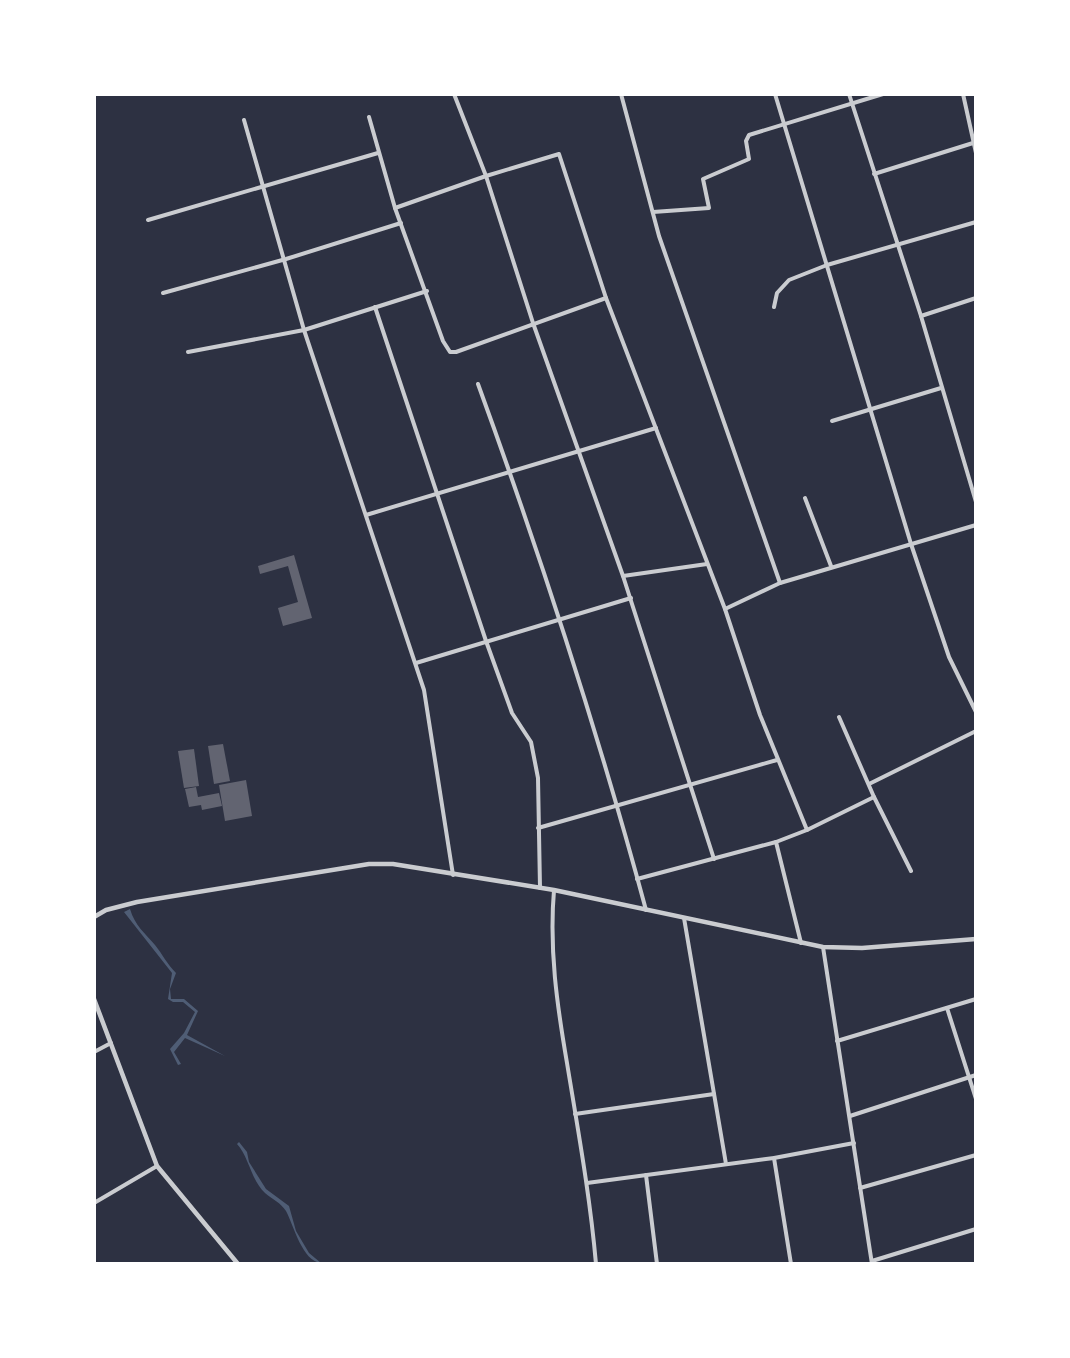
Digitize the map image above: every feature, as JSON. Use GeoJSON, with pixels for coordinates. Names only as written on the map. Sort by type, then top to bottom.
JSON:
{"type":"FeatureCollection","features":[{"type":"Feature","properties":{"kind":"street"},"geometry":{"type":"LineString","coordinates":[[454,94],[486,176],[533,323],[631,598],[714,859]]}},
{"type":"Feature","properties":{"kind":"street"},"geometry":{"type":"LineString","coordinates":[[621,94],[653,212],[702,365],[780,583]]}},
{"type":"Feature","properties":{"kind":"street"},"geometry":{"type":"LineString","coordinates":[[775,94],[872,408],[910,544],[949,657],[975,712]]}},
{"type":"Feature","properties":{"kind":"street"},"geometry":{"type":"LineString","coordinates":[[849,94],[896,245],[921,316],[975,501]]}},
{"type":"Feature","properties":{"kind":"street"},"geometry":{"type":"LineString","coordinates":[[653,212],[707,209],[710,204],[703,179],[749,159],[746,141],[749,135],[883,94]]}},
{"type":"Feature","properties":{"kind":"street"},"geometry":{"type":"LineString","coordinates":[[963,94],[975,153]]}},
{"type":"Feature","properties":{"kind":"street"},"geometry":{"type":"LineString","coordinates":[[369,117],[395,208],[427,291],[443,342],[450,352],[456,352],[606,298]]}},
{"type":"Feature","properties":{"kind":"street"},"geometry":{"type":"LineString","coordinates":[[244,120],[286,259],[304,330],[424,690],[453,874]]}},
{"type":"Feature","properties":{"kind":"street"},"geometry":{"type":"LineString","coordinates":[[874,174],[973,143]]}},
{"type":"Feature","properties":{"kind":"street"},"geometry":{"type":"LineString","coordinates":[[148,220],[378,153]]}},
{"type":"Feature","properties":{"kind":"street"},"geometry":{"type":"LineString","coordinates":[[395,208],[486,176],[559,154],[606,298],[724,609],[777,760],[807,830]]}},
{"type":"Feature","properties":{"kind":"street"},"geometry":{"type":"LineString","coordinates":[[774,307],[777,293],[784,283],[828,264],[975,222]]}},
{"type":"Feature","properties":{"kind":"street"},"geometry":{"type":"LineString","coordinates":[[163,292],[286,259],[401,223]]}},
{"type":"Feature","properties":{"kind":"street"},"geometry":{"type":"LineString","coordinates":[[188,352],[304,330],[427,291]]}},
{"type":"Feature","properties":{"kind":"street"},"geometry":{"type":"LineString","coordinates":[[921,316],[975,297]]}},
{"type":"Feature","properties":{"kind":"street"},"geometry":{"type":"LineString","coordinates":[[375,307],[486,641],[512,713],[531,742],[538,778],[540,888]]}},
{"type":"Feature","properties":{"kind":"street"},"geometry":{"type":"LineString","coordinates":[[478,384],[560,620],[618,804],[646,910]]}},
{"type":"Feature","properties":{"kind":"street"},"geometry":{"type":"LineString","coordinates":[[832,421],[941,388]]}},
{"type":"Feature","properties":{"kind":"street"},"geometry":{"type":"LineString","coordinates":[[366,515],[656,428]]}},
{"type":"Feature","properties":{"kind":"street"},"geometry":{"type":"LineString","coordinates":[[805,498],[831,566]]}},
{"type":"Feature","properties":{"kind":"street"},"geometry":{"type":"LineString","coordinates":[[724,609],[780,583],[975,525]]}},
{"type":"Feature","properties":{"kind":"street"},"geometry":{"type":"LineString","coordinates":[[623,576],[707,564]]}},
{"type":"Feature","properties":{"kind":"street"},"geometry":{"type":"LineString","coordinates":[[416,663],[631,598]]}},
{"type":"Feature","properties":{"kind":"street"},"geometry":{"type":"LineString","coordinates":[[839,717],[874,797],[911,871]]}},
{"type":"Feature","properties":{"kind":"street"},"geometry":{"type":"LineString","coordinates":[[869,784],[975,731]]}},
{"type":"Feature","properties":{"kind":"street"},"geometry":{"type":"LineString","coordinates":[[538,828],[777,760]]}},
{"type":"Feature","properties":{"kind":"street"},"geometry":{"type":"LineString","coordinates":[[638,879],[776,842],[807,830],[874,797]]}},
{"type":"Feature","properties":{"kind":"street"},"geometry":{"type":"LineString","coordinates":[[776,842],[801,943]]}},
{"type":"Feature","properties":{"kind":"street"},"geometry":{"type":"LineString","coordinates":[[94,917],[106,910],[129,904],[369,864],[393,864],[554,890],[823,947],[862,948],[975,939]]}},
{"type":"Feature","properties":{"kind":"street"},"geometry":{"type":"LineString","coordinates":[[554,890],[551,924],[553,980],[587,1183],[596,1263]]}},
{"type":"Feature","properties":{"kind":"street"},"geometry":{"type":"LineString","coordinates":[[684,918],[726,1164]]}},
{"type":"Feature","properties":{"kind":"street"},"geometry":{"type":"LineString","coordinates":[[823,947],[872,1262],[975,1229]]}},
{"type":"Feature","properties":{"kind":"street"},"geometry":{"type":"LineString","coordinates":[[94,999],[157,1166],[238,1263]]}},
{"type":"Feature","properties":{"kind":"street"},"geometry":{"type":"LineString","coordinates":[[837,1041],[975,999]]}},
{"type":"Feature","properties":{"kind":"street"},"geometry":{"type":"LineString","coordinates":[[947,1008],[975,1100]]}},
{"type":"Feature","properties":{"kind":"street"},"geometry":{"type":"LineString","coordinates":[[94,1052],[111,1043]]}},
{"type":"Feature","properties":{"kind":"street"},"geometry":{"type":"LineString","coordinates":[[850,1116],[975,1075]]}},
{"type":"Feature","properties":{"kind":"street"},"geometry":{"type":"LineString","coordinates":[[575,1114],[714,1094]]}},
{"type":"Feature","properties":{"kind":"street"},"geometry":{"type":"LineString","coordinates":[[587,1183],[774,1158],[854,1143]]}},
{"type":"Feature","properties":{"kind":"street"},"geometry":{"type":"LineString","coordinates":[[860,1188],[975,1155]]}},
{"type":"Feature","properties":{"kind":"street"},"geometry":{"type":"LineString","coordinates":[[774,1158],[791,1263]]}},
{"type":"Feature","properties":{"kind":"street"},"geometry":{"type":"LineString","coordinates":[[94,1203],[157,1166]]}},
{"type":"Feature","properties":{"kind":"street"},"geometry":{"type":"LineString","coordinates":[[645,1175],[657,1263]]}},
{"type":"Feature","properties":{"kind":"water"},"geometry":{"type":"Polygon","coordinates":[[[130,909],[137,925],[176,973],[170,989],[171,999],[184,999],[198,1011],[187,1035],[225,1056],[185,1038],[174,1052],[181,1064],[178,1065],[170,1049],[184,1033],[195,1012],[183,1002],[173,1002],[168,999],[172,973],[124,912],[130,909]]]}},
{"type":"Feature","properties":{"kind":"water"},"geometry":{"type":"Polygon","coordinates":[[[239,1142],[247,1152],[249,1162],[266,1189],[289,1206],[296,1231],[309,1253],[321,1263],[314,1261],[304,1250],[284,1208],[260,1188],[237,1144],[239,1142]]]}},
{"type":"Feature","properties":{"kind":"building"},"geometry":{"type":"Polygon","coordinates":[[[294,555],[312,618],[283,626],[278,608],[298,602],[288,566],[260,574],[258,566],[294,555]]]}},
{"type":"Feature","properties":{"kind":"building"},"geometry":{"type":"Polygon","coordinates":[[[223,744],[230,781],[214,784],[208,746],[223,744]]]}},
{"type":"Feature","properties":{"kind":"building"},"geometry":{"type":"Polygon","coordinates":[[[194,749],[199,786],[184,788],[178,751],[194,749]]]}},
{"type":"Feature","properties":{"kind":"building"},"geometry":{"type":"Polygon","coordinates":[[[246,780],[252,816],[225,821],[219,785],[246,780]]]}},
{"type":"Feature","properties":{"kind":"building"},"geometry":{"type":"Polygon","coordinates":[[[196,787],[198,797],[219,793],[222,806],[202,810],[201,805],[189,807],[185,789],[196,787]]]}}]}
